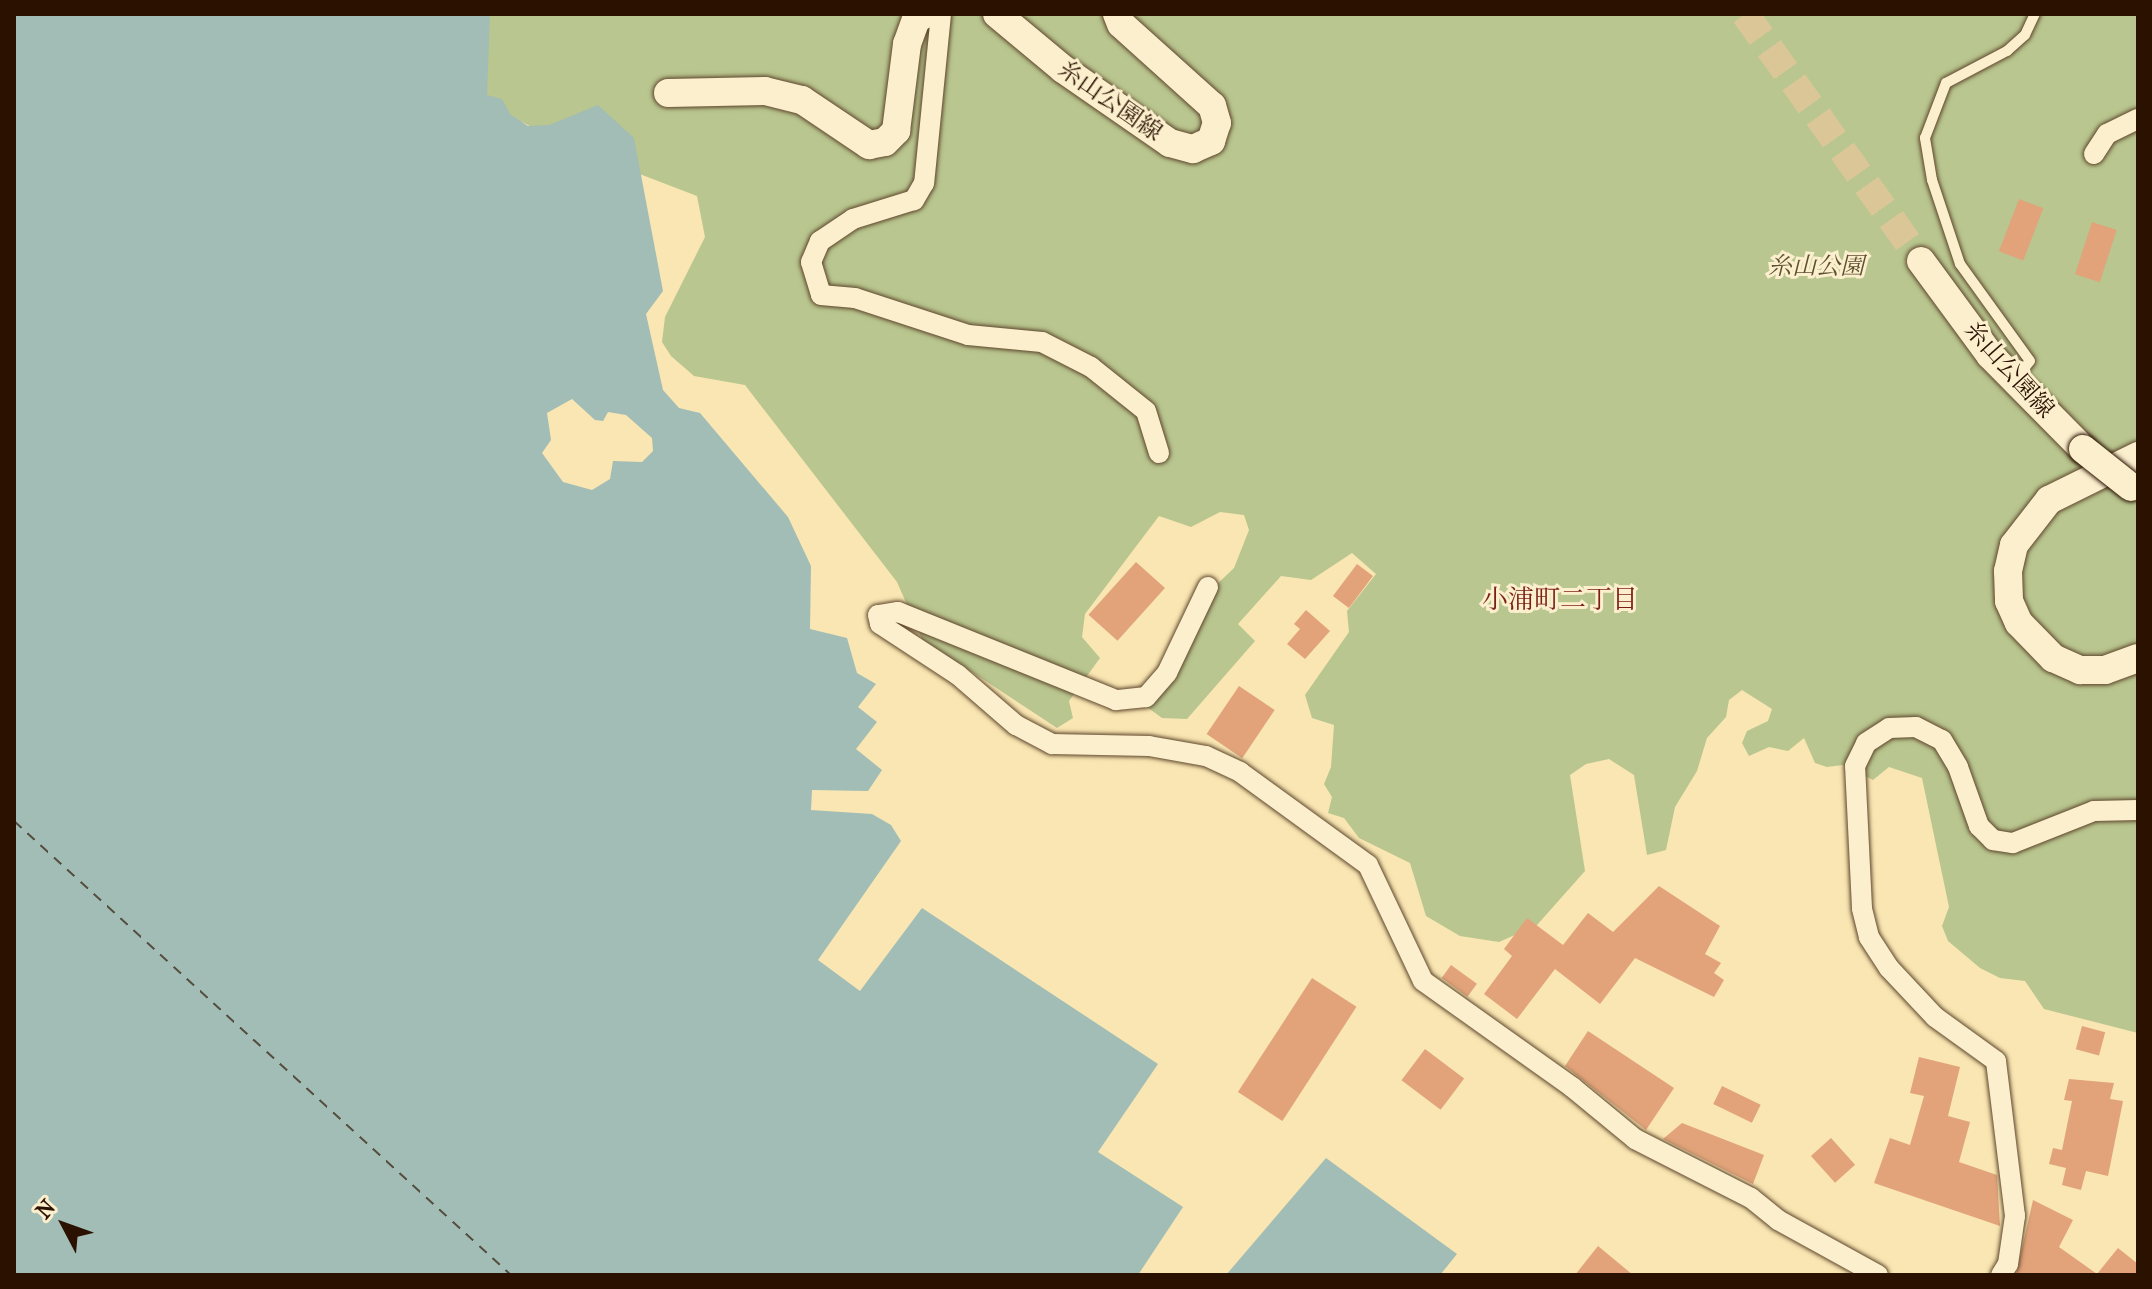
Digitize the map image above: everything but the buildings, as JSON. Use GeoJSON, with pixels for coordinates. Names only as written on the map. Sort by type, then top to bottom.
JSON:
{"type":"FeatureCollection","features":[{"type":"Feature","properties":{"kind":"main road"},"geometry":{"type":"LineString","coordinates":[[668,93],[765,91],[802,100],[869,145],[885,142],[896,131],[907,44],[916,19],[925,14]]}},
{"type":"Feature","properties":{"kind":"main road","name":"糸山公園線"},"geometry":{"type":"LineString","coordinates":[[997,14],[1063,69],[1170,143],[1193,149],[1211,141],[1217,123],[1212,106],[1121,24],[1117,14]]}},
{"type":"Feature","properties":{"kind":"main road","name":"糸山公園線"},"geometry":{"type":"LineString","coordinates":[[1921,261],[2014,381],[2083,449],[2134,490]]}},
{"type":"Feature","properties":{"kind":"main road"},"geometry":{"type":"LineString","coordinates":[[2138,456],[2049,500],[2014,545],[2008,571],[2009,601],[2019,623],[2053,658],[2080,670],[2105,670],[2138,658]]}},
{"type":"Feature","properties":{"kind":"street"},"geometry":{"type":"LineString","coordinates":[[941,14],[924,183],[914,200],[853,219],[820,241],[811,262],[821,295],[855,298],[968,335],[1042,342],[1091,367],[1146,411],[1159,453]]}},
{"type":"Feature","properties":{"kind":"street"},"geometry":{"type":"LineString","coordinates":[[2094,154],[2107,134],[2138,119]]}},
{"type":"Feature","properties":{"kind":"street"},"geometry":{"type":"LineString","coordinates":[[1208,587],[1167,673],[1146,697],[1116,700],[898,612],[878,615],[880,624],[958,675],[1016,725],[1052,744],[1149,746],[1206,756],[1240,772],[1368,865],[1423,981],[1572,1087],[1635,1139],[1751,1198],[1778,1220],[1878,1275]]}},
{"type":"Feature","properties":{"kind":"street"},"geometry":{"type":"LineString","coordinates":[[2001,1275],[2008,1264],[2015,1216],[1996,1061],[1935,1017],[1889,968],[1869,937],[1862,908],[1855,766],[1866,743],[1889,728],[1916,727],[1942,740],[1958,767],[1979,826],[1993,840],[2013,843],[2094,811],[2138,810]]}},
{"type":"Feature","properties":{"kind":"lane"},"geometry":{"type":"LineString","coordinates":[[2014,381],[2030,361],[1960,264],[1932,180],[1925,138],[1946,83],[2007,51],[2025,35],[2035,14]]}},
{"type":"Feature","properties":{"kind":"green space","name":"糸山公園"},"geometry":{"type":"Polygon","coordinates":[[[469,14],[2138,14],[2138,1033],[2044,1009],[2025,981],[2000,978],[1980,968],[1948,941],[1942,926],[1949,907],[1922,778],[1889,767],[1873,780],[1843,765],[1827,767],[1815,763],[1804,738],[1788,751],[1769,747],[1749,756],[1742,743],[1747,731],[1768,721],[1772,709],[1742,690],[1729,700],[1726,717],[1707,738],[1697,771],[1675,807],[1666,850],[1647,855],[1634,775],[1609,759],[1586,764],[1570,775],[1585,871],[1537,925],[1499,942],[1460,936],[1426,916],[1410,863],[1359,838],[1344,818],[1328,813],[1332,797],[1324,784],[1331,767],[1334,725],[1312,718],[1305,695],[1349,632],[1347,611],[1376,574],[1352,553],[1311,580],[1281,576],[1238,624],[1255,641],[1187,719],[1162,718],[1143,704],[1213,588],[1234,568],[1249,530],[1244,515],[1220,512],[1191,527],[1159,516],[1085,614],[1082,637],[1100,658],[1069,701],[1073,718],[1057,728],[922,639],[897,582],[745,385],[694,376],[671,356],[662,342],[665,317],[705,237],[697,196],[572,148],[449,84],[469,14]]]}},
{"type":"Feature","properties":{"kind":"water"},"geometry":{"type":"Polygon","coordinates":[[[14,14],[490,14],[487,95],[502,99],[510,114],[528,126],[549,125],[598,105],[634,138],[663,291],[646,314],[663,390],[679,408],[700,413],[788,517],[811,566],[810,629],[847,638],[857,673],[876,684],[858,707],[877,722],[856,749],[882,770],[868,791],[812,790],[811,810],[872,814],[891,825],[901,841],[818,960],[860,991],[922,908],[1158,1064],[1098,1152],[1183,1207],[1138,1275],[14,1275],[14,14]],[[572,399],[547,413],[551,440],[542,453],[563,482],[592,490],[610,479],[613,461],[642,462],[653,451],[652,438],[626,415],[608,412],[603,421],[595,420],[572,399]]]}},
{"type":"Feature","properties":{"kind":"water"},"geometry":{"type":"Polygon","coordinates":[[[1326,1158],[1457,1254],[1440,1275],[1226,1275],[1326,1158]]]}},
{"type":"Feature","properties":{"kind":"ferry route"},"geometry":{"type":"LineString","coordinates":[[14,821],[511,1275]]}},
{"type":"Feature","properties":{"kind":"tunnel"},"geometry":{"type":"LineString","coordinates":[[1745,14],[1921,261]]}},
{"type":"Feature","properties":{"kind":"district","name":"小浦町二丁目"},"geometry":{"type":"Point","coordinates":[1560,600]}}]}
